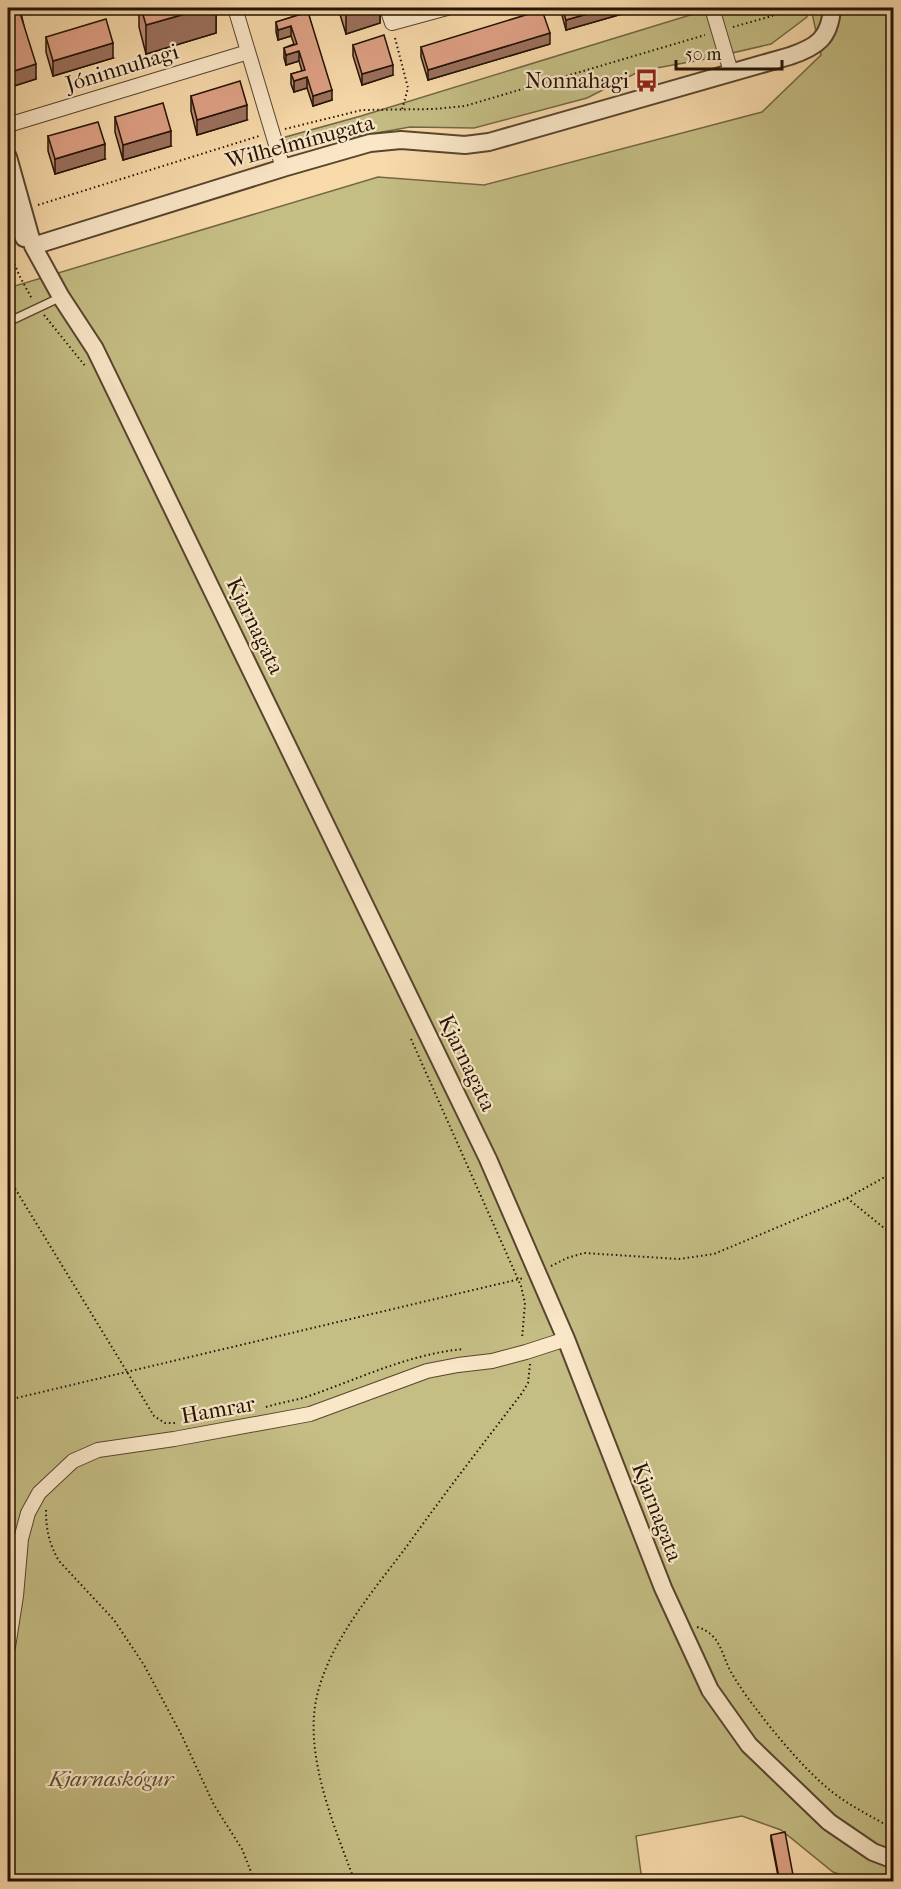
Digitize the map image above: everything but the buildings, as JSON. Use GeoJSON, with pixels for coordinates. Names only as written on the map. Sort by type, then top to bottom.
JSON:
{"type":"FeatureCollection","features":[{"type":"Feature","properties":{"kind":"street"},"geometry":{"type":"LineString","coordinates":[[235,8],[282,168]]}},
{"type":"Feature","properties":{"kind":"street"},"geometry":{"type":"LineString","coordinates":[[387,8],[392,23],[447,8]]}},
{"type":"Feature","properties":{"kind":"street"},"geometry":{"type":"LineString","coordinates":[[712,8],[731,72]]}},
{"type":"Feature","properties":{"kind":"street","name":"Wilhelmínugata"},"geometry":{"type":"LineString","coordinates":[[33,246],[282,168],[370,143],[386,141],[465,145],[489,142],[801,53],[823,39],[831,18],[832,8]]}},
{"type":"Feature","properties":{"kind":"street","name":"Jóninnuhagi"},"geometry":{"type":"LineString","coordinates":[[8,125],[248,52]]}},
{"type":"Feature","properties":{"kind":"street","name":"Kjarnagata"},"geometry":{"type":"LineString","coordinates":[[8,157],[15,208],[33,246],[61,297],[95,349],[488,1159],[566,1339],[663,1588],[710,1690],[749,1745],[829,1822],[873,1851],[894,1860]]}},
{"type":"Feature","properties":{"kind":"street","name":"Hamrar"},"geometry":{"type":"LineString","coordinates":[[8,1647],[16,1596],[21,1539],[28,1513],[44,1487],[73,1461],[98,1450],[310,1414],[427,1371],[492,1361],[566,1339]]}},
{"type":"Feature","properties":{"kind":"lane"},"geometry":{"type":"LineString","coordinates":[[8,322],[61,297]]}},
{"type":"Feature","properties":{"kind":"path"},"geometry":{"type":"LineString","coordinates":[[15,208],[272,132],[362,110],[465,106],[772,16],[780,8]]}},
{"type":"Feature","properties":{"kind":"path"},"geometry":{"type":"LineString","coordinates":[[392,23],[408,88],[402,110]]}},
{"type":"Feature","properties":{"kind":"path"},"geometry":{"type":"LineString","coordinates":[[8,247],[19,275],[38,307],[85,366]]}},
{"type":"Feature","properties":{"kind":"path"},"geometry":{"type":"LineString","coordinates":[[355,1881],[330,1810],[315,1753],[314,1714],[323,1679],[330,1660],[355,1617],[522,1394],[531,1375],[521,1337],[525,1303],[519,1281],[408,1032]]}},
{"type":"Feature","properties":{"kind":"path"},"geometry":{"type":"LineString","coordinates":[[8,1400],[519,1281],[567,1257],[584,1253],[679,1259],[714,1254],[847,1198],[894,1172]]}},
{"type":"Feature","properties":{"kind":"path"},"geometry":{"type":"LineString","coordinates":[[8,1177],[154,1416],[165,1422],[180,1424]]}},
{"type":"Feature","properties":{"kind":"path"},"geometry":{"type":"LineString","coordinates":[[847,1198],[894,1236]]}},
{"type":"Feature","properties":{"kind":"path"},"geometry":{"type":"LineString","coordinates":[[264,1407],[305,1397],[407,1360],[438,1352],[471,1348]]}},
{"type":"Feature","properties":{"kind":"path"},"geometry":{"type":"LineString","coordinates":[[44,1487],[47,1535],[53,1551],[59,1561],[114,1620],[144,1665],[182,1736],[214,1805],[242,1849],[255,1881]]}},
{"type":"Feature","properties":{"kind":"path"},"geometry":{"type":"LineString","coordinates":[[679,1621],[706,1629],[721,1646],[730,1670],[754,1706],[786,1746],[830,1791],[894,1829]]}},
{"type":"Feature","properties":{"kind":"green space"},"geometry":{"type":"Polygon","coordinates":[[[713,8],[805,8],[807,17],[771,44],[640,71],[587,98],[474,128],[410,127],[292,148],[282,138],[361,116],[713,8]]]}},
{"type":"Feature","properties":{"kind":"green space","name":"Kjarnaskógur"},"geometry":{"type":"Polygon","coordinates":[[[811,8],[893,8],[893,1881],[859,1881],[833,1872],[781,1830],[742,1816],[636,1836],[642,1881],[8,1882],[8,288],[378,177],[484,185],[762,112],[821,55],[811,8]]]}},
{"type":"Feature","properties":{"kind":"place","name":"Nonnahagi"},"geometry":{"type":"Point","coordinates":[647,81]}}]}
